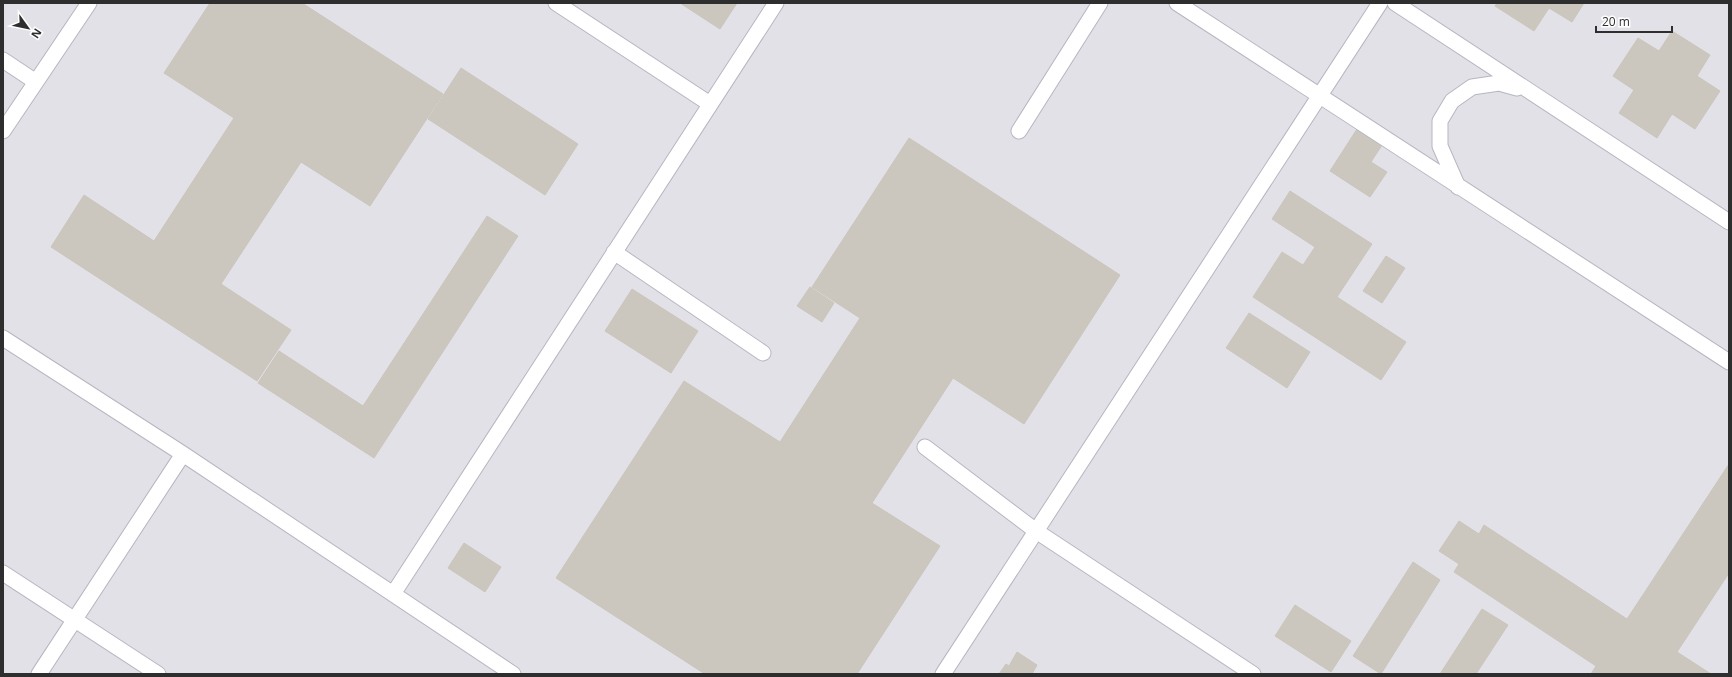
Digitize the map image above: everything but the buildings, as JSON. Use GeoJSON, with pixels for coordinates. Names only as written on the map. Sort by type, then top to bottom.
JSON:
{"type":"FeatureCollection","features":[{"type":"Feature","properties":{"kind":"lane"},"geometry":{"type":"LineString","coordinates":[[3,131],[89,3]]}},
{"type":"Feature","properties":{"kind":"lane"},"geometry":{"type":"LineString","coordinates":[[556,3],[710,104]]}},
{"type":"Feature","properties":{"kind":"lane"},"geometry":{"type":"LineString","coordinates":[[394,594],[776,3]]}},
{"type":"Feature","properties":{"kind":"lane"},"geometry":{"type":"LineString","coordinates":[[1019,131],[1100,3]]}},
{"type":"Feature","properties":{"kind":"lane"},"geometry":{"type":"LineString","coordinates":[[1177,3],[1729,362]]}},
{"type":"Feature","properties":{"kind":"lane"},"geometry":{"type":"LineString","coordinates":[[943,674],[1380,3]]}},
{"type":"Feature","properties":{"kind":"lane"},"geometry":{"type":"LineString","coordinates":[[1396,3],[1729,222]]}},
{"type":"Feature","properties":{"kind":"lane"},"geometry":{"type":"LineString","coordinates":[[3,60],[36,82]]}},
{"type":"Feature","properties":{"kind":"lane"},"geometry":{"type":"LineString","coordinates":[[1458,187],[1440,146],[1440,122],[1452,101],[1472,87],[1499,83],[1533,93]]}},
{"type":"Feature","properties":{"kind":"lane"},"geometry":{"type":"LineString","coordinates":[[614,252],[763,353]]}},
{"type":"Feature","properties":{"kind":"lane"},"geometry":{"type":"LineString","coordinates":[[3,338],[183,454],[513,674]]}},
{"type":"Feature","properties":{"kind":"lane"},"geometry":{"type":"LineString","coordinates":[[925,447],[1036,531],[1253,674]]}},
{"type":"Feature","properties":{"kind":"lane"},"geometry":{"type":"LineString","coordinates":[[39,674],[183,454]]}},
{"type":"Feature","properties":{"kind":"lane"},"geometry":{"type":"LineString","coordinates":[[3,573],[158,674]]}},
{"type":"Feature","properties":{"kind":"shaded area"},"geometry":{"type":"Polygon","coordinates":[[[3,3],[1729,3],[1729,674],[3,674],[3,3]]]}}]}
